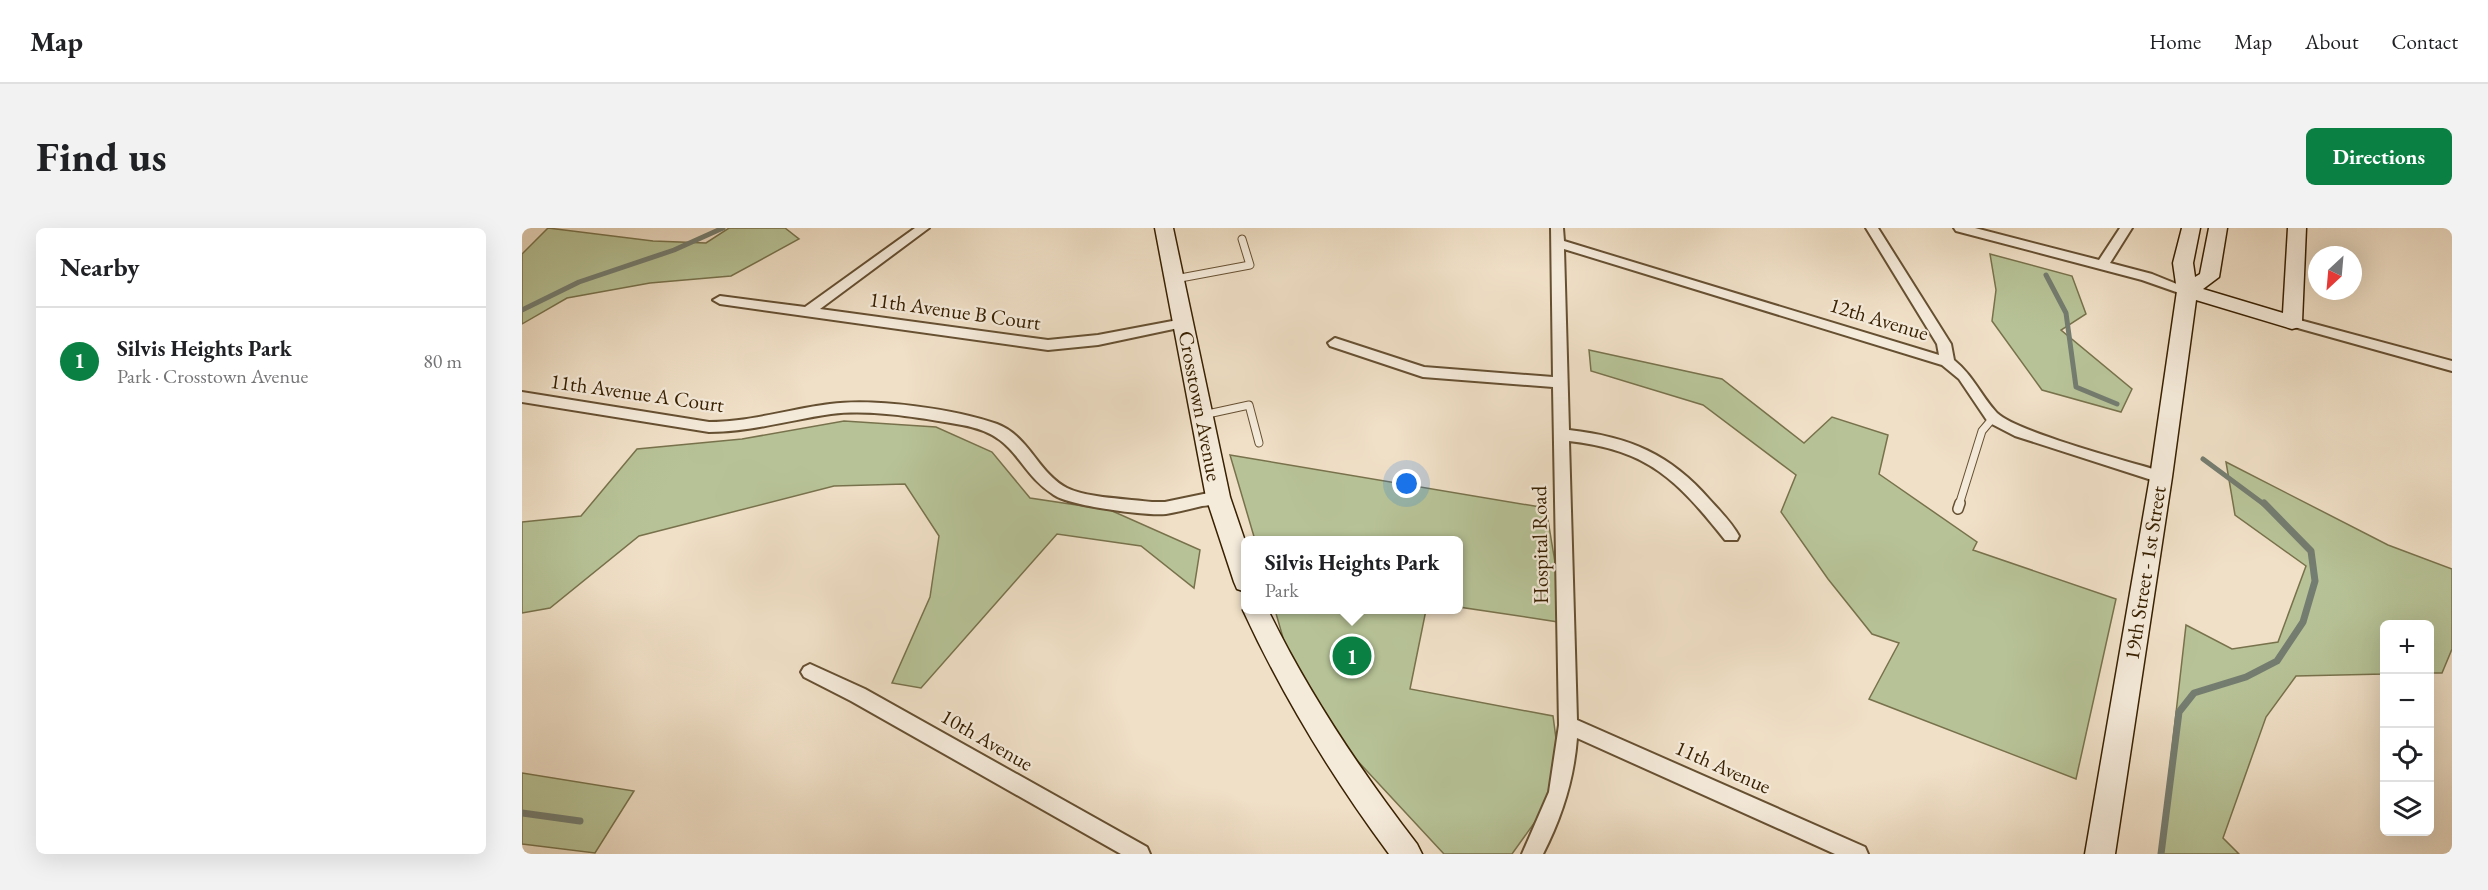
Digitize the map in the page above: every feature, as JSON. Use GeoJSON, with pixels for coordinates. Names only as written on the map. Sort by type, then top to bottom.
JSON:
{"type":"FeatureCollection","features":[{"type":"Feature","properties":{"kind":"street"},"geometry":{"type":"LineString","coordinates":[[807,312],[923,228]]}},
{"type":"Feature","properties":{"kind":"street","name":"Crosstown Avenue"},"geometry":{"type":"LineString","coordinates":[[1164,228],[1218,496],[1241,569]]}},
{"type":"Feature","properties":{"kind":"street"},"geometry":{"type":"LineString","coordinates":[[1872,228],[1944,344],[1947,362]]}},
{"type":"Feature","properties":{"kind":"street"},"geometry":{"type":"LineString","coordinates":[[1960,228],[2452,366]]}},
{"type":"Feature","properties":{"kind":"street"},"geometry":{"type":"LineString","coordinates":[[2102,266],[2126,228]]}},
{"type":"Feature","properties":{"kind":"street","name":"19th Street - 1st Street"},"geometry":{"type":"LineString","coordinates":[[2100,854],[2161,477],[2187,291],[2183,263],[2191,228]]}},
{"type":"Feature","properties":{"kind":"street"},"geometry":{"type":"LineString","coordinates":[[2187,291],[2209,277],[2218,228]]}},
{"type":"Feature","properties":{"kind":"street"},"geometry":{"type":"LineString","coordinates":[[2292,322],[2297,228]]}},
{"type":"Feature","properties":{"kind":"street","name":"12th Avenue"},"geometry":{"type":"LineString","coordinates":[[1557,236],[1947,362],[1964,376],[1993,418],[2020,432],[2161,477]]}},
{"type":"Feature","properties":{"kind":"street","name":"Hospital Road"},"geometry":{"type":"LineString","coordinates":[[1532,854],[1557,806],[1565,769],[1568,725],[1557,236]]}},
{"type":"Feature","properties":{"kind":"street","name":"11th Avenue B Court"},"geometry":{"type":"LineString","coordinates":[[720,300],[1048,345],[1098,340],[1183,323]]}},
{"type":"Feature","properties":{"kind":"street"},"geometry":{"type":"LineString","coordinates":[[1335,343],[1423,372],[1560,383]]}},
{"type":"Feature","properties":{"kind":"street","name":"11th Avenue A Court"},"geometry":{"type":"LineString","coordinates":[[522,398],[607,409],[709,427],[738,427],[832,409],[876,409],[942,417],[981,424],[1012,439],[1045,479],[1070,496],[1165,508],[1218,496]]}},
{"type":"Feature","properties":{"kind":"street"},"geometry":{"type":"LineString","coordinates":[[1560,434],[1614,440],[1652,458],[1687,483],[1731,536]]}},
{"type":"Feature","properties":{"kind":"street"},"geometry":{"type":"LineString","coordinates":[[1258,614],[1301,700],[1371,808],[1407,854]]}},
{"type":"Feature","properties":{"kind":"street","name":"10th Avenue"},"geometry":{"type":"LineString","coordinates":[[810,672],[858,694],[1140,854]]}},
{"type":"Feature","properties":{"kind":"street","name":"11th Avenue"},"geometry":{"type":"LineString","coordinates":[[1568,725],[1858,854]]}},
{"type":"Feature","properties":{"kind":"lane"},"geometry":{"type":"LineString","coordinates":[[1174,279],[1250,265],[1242,238]]}},
{"type":"Feature","properties":{"kind":"lane"},"geometry":{"type":"LineString","coordinates":[[1201,415],[1249,405],[1259,443]]}},
{"type":"Feature","properties":{"kind":"lane"},"geometry":{"type":"LineString","coordinates":[[1958,509],[1982,431],[1993,418]]}},
{"type":"Feature","properties":{"kind":"green space"},"geometry":{"type":"Polygon","coordinates":[[[548,228],[653,241],[706,243],[729,228],[785,228],[799,239],[731,276],[650,283],[567,298],[522,324],[522,254],[548,228]]]}},
{"type":"Feature","properties":{"kind":"green space"},"geometry":{"type":"Polygon","coordinates":[[[1990,254],[2072,276],[2086,314],[2061,330],[2132,389],[2121,412],[2042,390],[1992,321],[1996,290],[1990,254]]]}},
{"type":"Feature","properties":{"kind":"green space"},"geometry":{"type":"Polygon","coordinates":[[[1589,350],[1722,379],[1804,443],[1832,417],[1888,435],[1879,474],[1977,542],[1973,550],[2116,599],[2076,779],[1869,699],[1899,643],[1872,634],[1828,579],[1781,512],[1796,475],[1703,405],[1591,371],[1589,350]]]}},
{"type":"Feature","properties":{"kind":"green space"},"geometry":{"type":"Polygon","coordinates":[[[844,421],[936,427],[992,452],[1030,498],[1110,510],[1200,550],[1194,588],[1141,546],[1057,534],[921,688],[892,683],[930,597],[939,536],[905,484],[834,486],[639,536],[550,608],[522,613],[522,522],[581,516],[637,449],[742,439],[844,421]]]}},
{"type":"Feature","properties":{"kind":"green space"},"geometry":{"type":"Polygon","coordinates":[[[1230,455],[1546,508],[1565,623],[1463,608],[1463,536],[1254,536],[1230,455]]]}},
{"type":"Feature","properties":{"kind":"green space"},"geometry":{"type":"Polygon","coordinates":[[[2226,462],[2388,545],[2452,569],[2452,649],[2442,673],[2434,673],[2434,620],[2380,620],[2380,674],[2296,676],[2266,717],[2223,838],[2239,854],[2160,854],[2186,625],[2232,649],[2278,642],[2306,566],[2235,515],[2226,462]]]}},
{"type":"Feature","properties":{"kind":"green space"},"geometry":{"type":"Polygon","coordinates":[[[1276,614],[1425,614],[1410,689],[1553,716],[1562,784],[1512,854],[1444,854],[1301,700],[1276,614]]]}},
{"type":"Feature","properties":{"kind":"green space"},"geometry":{"type":"Polygon","coordinates":[[[522,773],[634,791],[595,853],[522,844],[522,773]]]}},
{"type":"Feature","properties":{"kind":"waterway"},"geometry":{"type":"LineString","coordinates":[[522,310],[579,282],[674,250],[723,228]]}},
{"type":"Feature","properties":{"kind":"waterway"},"geometry":{"type":"LineString","coordinates":[[2046,275],[2066,313],[2076,387],[2117,404]]}},
{"type":"Feature","properties":{"kind":"waterway"},"geometry":{"type":"LineString","coordinates":[[2203,459],[2265,505]]}},
{"type":"Feature","properties":{"kind":"waterway"},"geometry":{"type":"LineString","coordinates":[[2161,854],[2179,712],[2194,693],[2246,677],[2277,661],[2303,622],[2315,581],[2311,551],[2264,503]]}},
{"type":"Feature","properties":{"kind":"waterway"},"geometry":{"type":"LineString","coordinates":[[522,813],[580,821]]}},
{"type":"Feature","properties":{"kind":"place","name":"Silvis Heights Park"},"geometry":{"type":"Point","coordinates":[1352,656]}}]}
